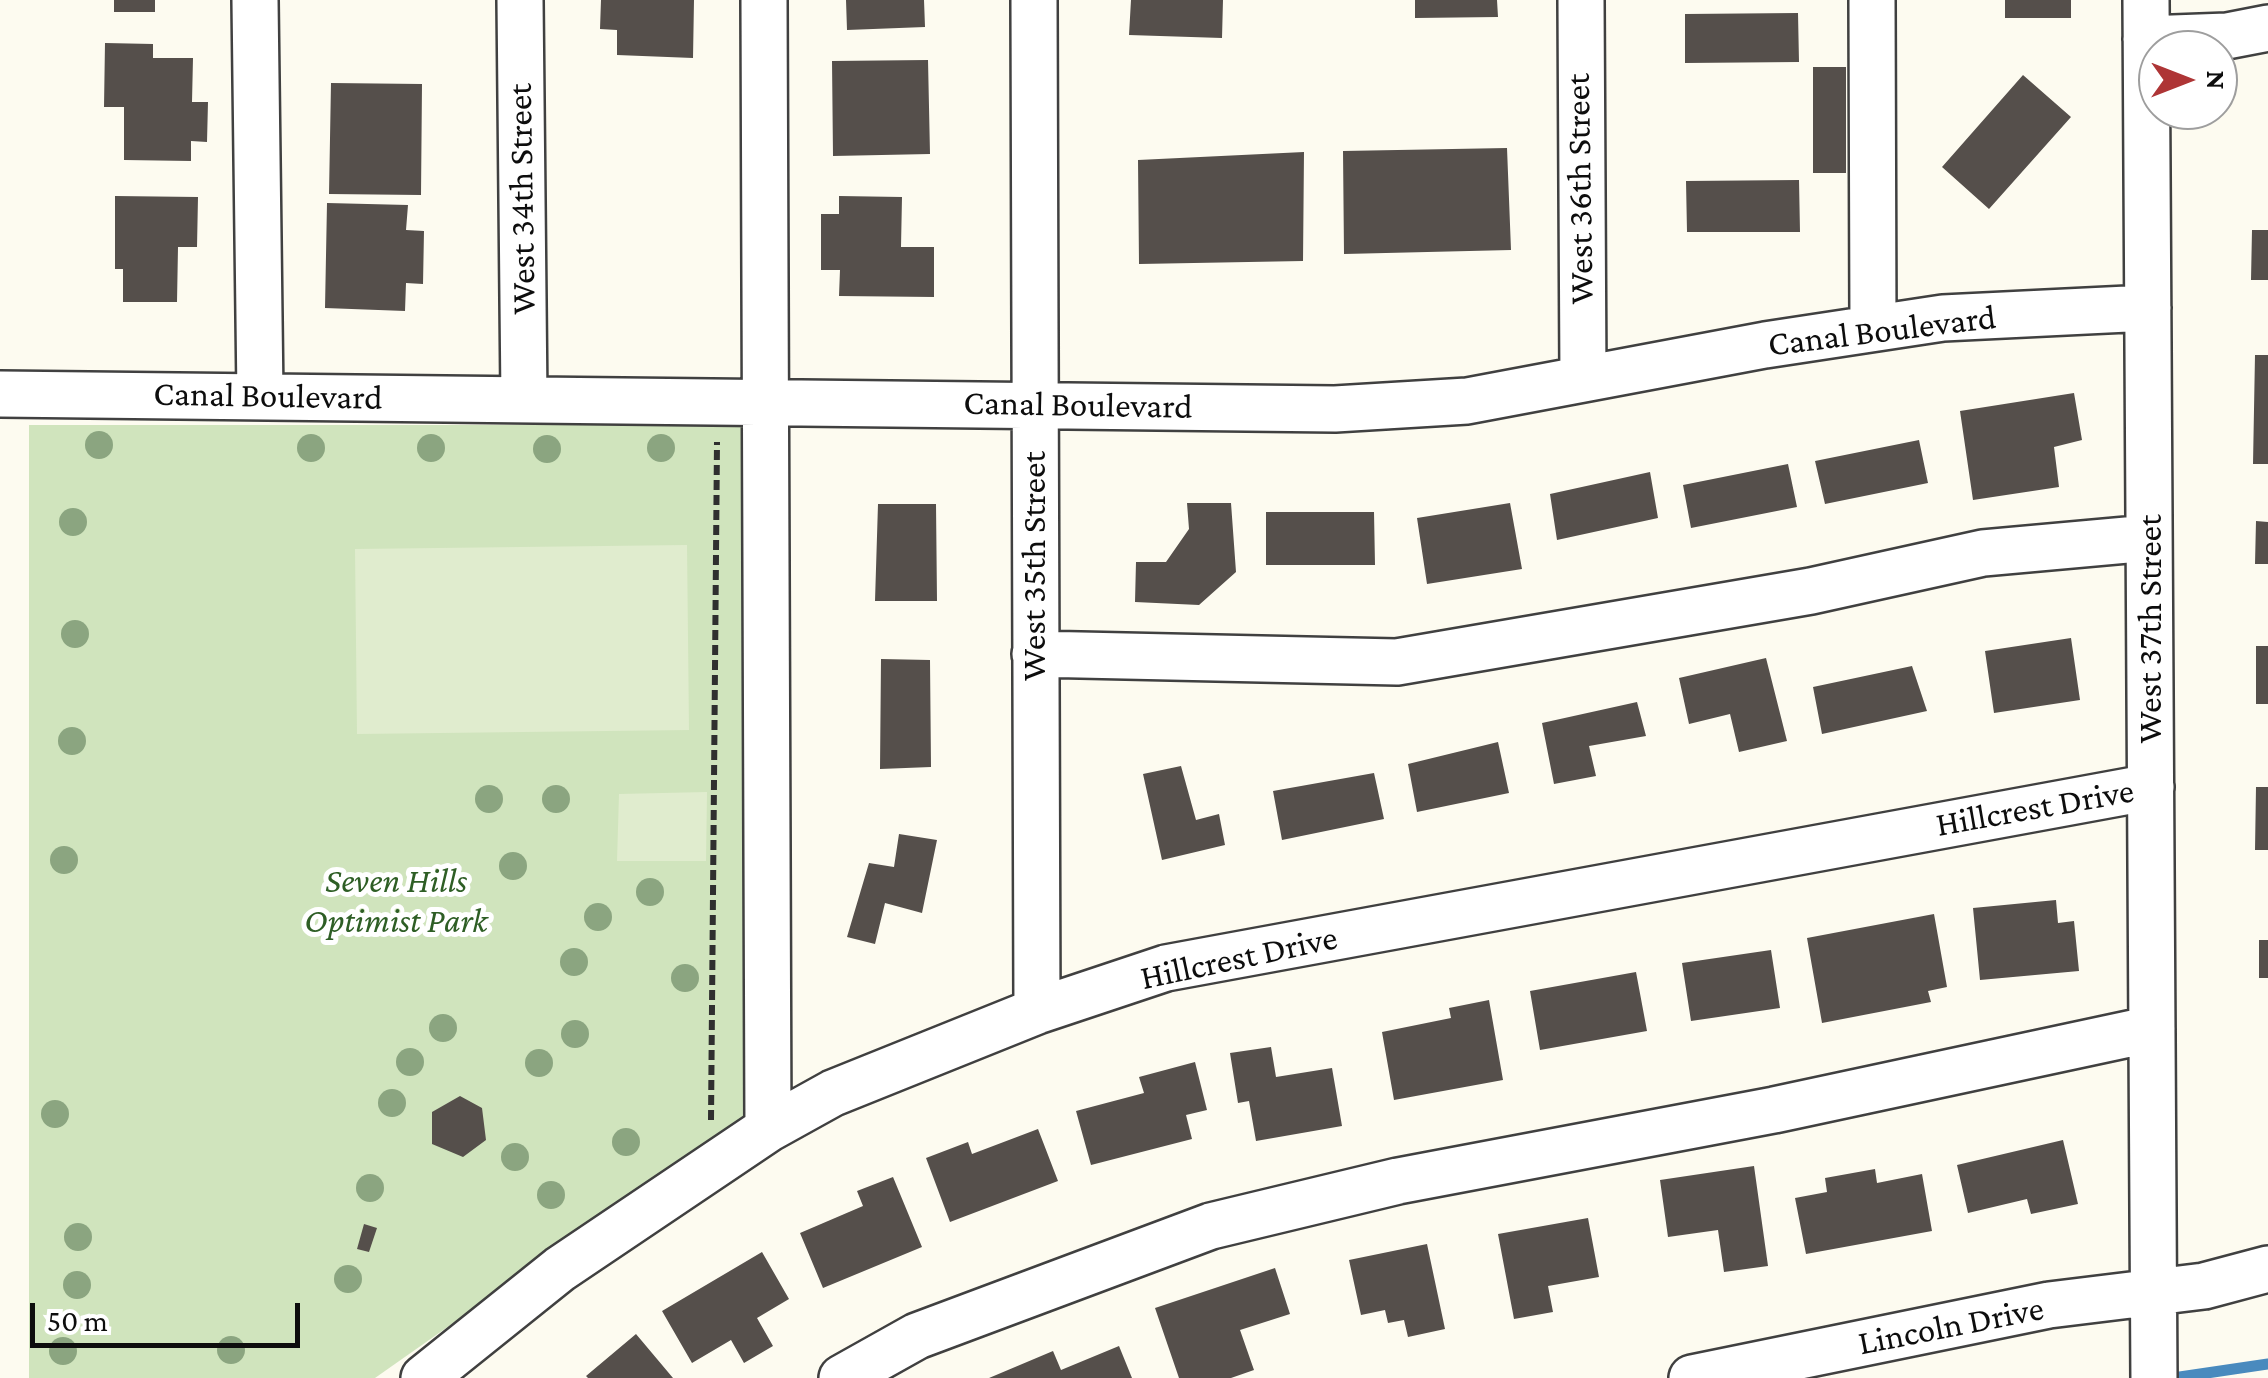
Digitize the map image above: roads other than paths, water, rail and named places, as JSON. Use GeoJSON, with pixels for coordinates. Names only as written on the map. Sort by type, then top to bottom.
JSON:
{"type":"FeatureCollection","features":[{"type":"Feature","properties":{"kind":"street"},"geometry":{"type":"LineString","coordinates":[[255,0],[260,396]]}},
{"type":"Feature","properties":{"kind":"street","name":"West 34th Street"},"geometry":{"type":"LineString","coordinates":[[520,0],[524,399]]}},
{"type":"Feature","properties":{"kind":"street"},"geometry":{"type":"LineString","coordinates":[[764,0],[768,1129]]}},
{"type":"Feature","properties":{"kind":"street","name":"West 35th Street"},"geometry":{"type":"LineString","coordinates":[[1034,0],[1036,1011]]}},
{"type":"Feature","properties":{"kind":"street","name":"West 36th Street"},"geometry":{"type":"LineString","coordinates":[[1580,0],[1583,379]]}},
{"type":"Feature","properties":{"kind":"street"},"geometry":{"type":"LineString","coordinates":[[1872,0],[1873,328]]}},
{"type":"Feature","properties":{"kind":"street"},"geometry":{"type":"LineString","coordinates":[[2146,20],[2227,36],[2268,28]]}},
{"type":"Feature","properties":{"kind":"street","name":"West 37th Street"},"geometry":{"type":"LineString","coordinates":[[2146,20],[2154,1378]]}},
{"type":"Feature","properties":{"kind":"street","name":"Canal Boulevard"},"geometry":{"type":"LineString","coordinates":[[0,394],[1335,408],[1467,400],[1942,318],[2148,308]]}},
{"type":"Feature","properties":{"kind":"street"},"geometry":{"type":"LineString","coordinates":[[1035,654],[1397,662],[1811,591],[1983,553],[2150,538]]}},
{"type":"Feature","properties":{"kind":"street","name":"Hillcrest Drive"},"geometry":{"type":"LineString","coordinates":[[424,1378],[560,1269],[768,1129],[833,1093],[1036,1011],[1166,968],[2151,787]]}},
{"type":"Feature","properties":{"kind":"street"},"geometry":{"type":"LineString","coordinates":[[842,1378],[917,1336],[1211,1226],[1398,1180],[1774,1110],[2152,1029]]}},
{"type":"Feature","properties":{"kind":"street","name":"Lincoln Drive"},"geometry":{"type":"LineString","coordinates":[[1692,1378],[2049,1306],[2154,1296],[2268,1269]]}},
{"type":"Feature","properties":{"kind":"waterway"},"geometry":{"type":"LineString","coordinates":[[2173,1378],[2268,1364]]}},
{"type":"Feature","properties":{"kind":"park label","name":"Seven Hills Optimist Park"},"geometry":{"type":"Point","coordinates":[396,901]}}]}
